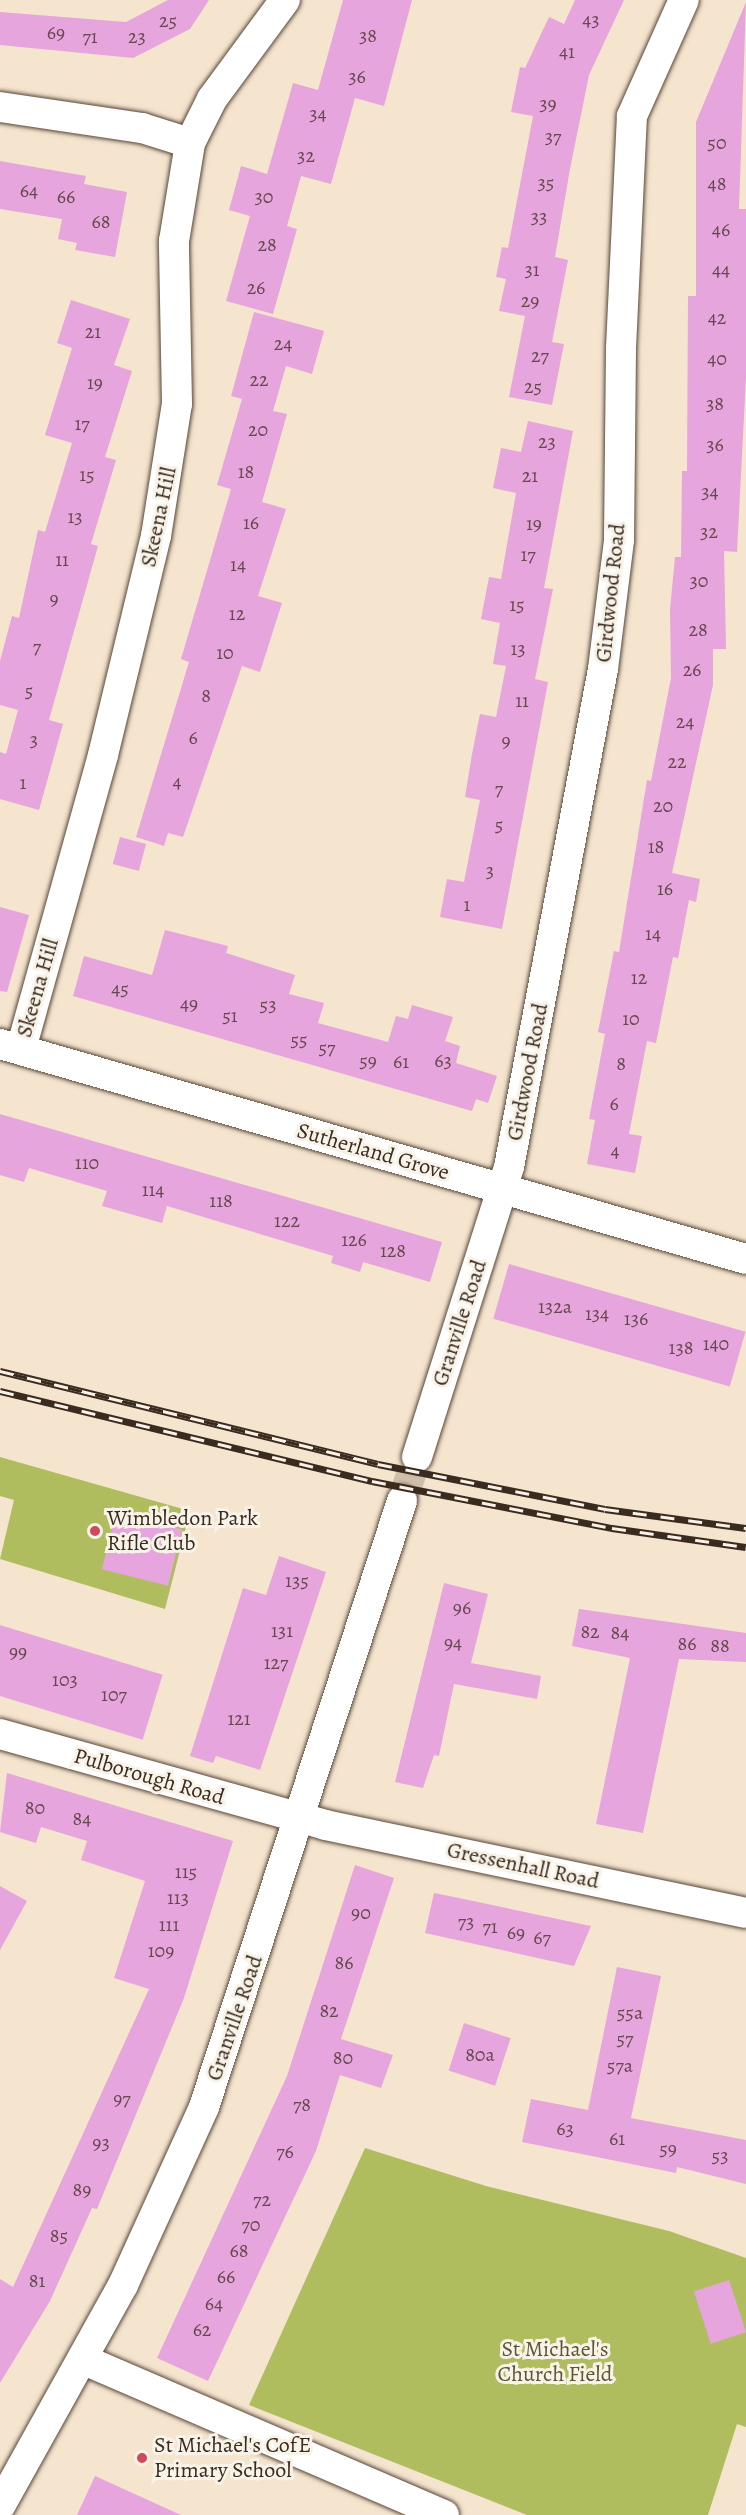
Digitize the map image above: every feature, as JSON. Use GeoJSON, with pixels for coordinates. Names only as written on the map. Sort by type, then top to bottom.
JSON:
{"type":"FeatureCollection","features":[{"type":"Feature","properties":{"kind":"street","name":"Skeena Hill"},"geometry":{"type":"LineString","coordinates":[[10,1046],[103,755],[156,536],[177,404],[174,241],[190,143],[212,99],[285,0]]}},
{"type":"Feature","properties":{"kind":"street","name":"Girdwood Road"},"geometry":{"type":"LineString","coordinates":[[501,1188],[561,900],[615,592],[632,116],[684,0]]}},
{"type":"Feature","properties":{"kind":"street"},"geometry":{"type":"LineString","coordinates":[[0,107],[142,128],[190,143]]}},
{"type":"Feature","properties":{"kind":"street","name":"Sutherland Grove"},"geometry":{"type":"LineString","coordinates":[[10,1046],[746,1259]]}},
{"type":"Feature","properties":{"kind":"street","name":"Granville Road"},"geometry":{"type":"LineString","coordinates":[[417,1457],[501,1188]]}},
{"type":"Feature","properties":{"kind":"street","name":"Granville Road"},"geometry":{"type":"LineString","coordinates":[[0,2506],[84,2360],[204,2107],[402,1501]]}},
{"type":"Feature","properties":{"kind":"street","name":"Pulborough Road"},"geometry":{"type":"LineString","coordinates":[[0,1734],[299,1818]]}},
{"type":"Feature","properties":{"kind":"street","name":"Gressenhall Road"},"geometry":{"type":"LineString","coordinates":[[299,1818],[746,1913]]}},
{"type":"Feature","properties":{"kind":"street"},"geometry":{"type":"LineString","coordinates":[[84,2360],[444,2515]]}},
{"type":"Feature","properties":{"kind":"green space","name":"Wimbledon Park Rifle Club"},"geometry":{"type":"Polygon","coordinates":[[[0,1457],[190,1511],[165,1609],[0,1559],[14,1500],[0,1496],[0,1457]]]}},
{"type":"Feature","properties":{"kind":"green space","name":"St Michael's Church Field"},"geometry":{"type":"Polygon","coordinates":[[[365,2148],[486,2186],[669,2231],[746,2258],[746,2427],[737,2424],[708,2515],[527,2515],[249,2405],[365,2148]]]}},
{"type":"Feature","properties":{"kind":"building"},"geometry":{"type":"Polygon","coordinates":[[[168,0],[209,0],[190,29],[133,58],[0,45],[0,12],[126,22],[168,0]]]}},
{"type":"Feature","properties":{"kind":"building"},"geometry":{"type":"Polygon","coordinates":[[[343,0],[412,0],[384,106],[355,98],[331,184],[301,176],[287,226],[297,229],[273,314],[226,301],[250,216],[229,210],[241,166],[267,174],[293,83],[318,90],[343,0]]]}},
{"type":"Feature","properties":{"kind":"building"},"geometry":{"type":"Polygon","coordinates":[[[575,0],[624,0],[589,75],[570,169],[555,257],[568,260],[552,342],[564,344],[552,405],[509,397],[525,316],[499,311],[506,279],[496,277],[502,247],[508,248],[533,116],[511,112],[520,67],[525,68],[549,17],[564,24],[575,0]]]}},
{"type":"Feature","properties":{"kind":"building"},"geometry":{"type":"Polygon","coordinates":[[[746,2],[739,209],[746,209],[746,377],[737,552],[724,551],[726,649],[713,649],[713,685],[672,873],[700,879],[696,902],[689,900],[678,958],[673,957],[656,1043],[647,1041],[629,1134],[642,1136],[635,1173],[587,1164],[595,1120],[589,1119],[605,1034],[598,1032],[614,951],[619,952],[647,780],[651,781],[671,678],[670,609],[675,557],[681,557],[682,471],[687,471],[688,296],[696,296],[696,122],[746,2]]]}},
{"type":"Feature","properties":{"kind":"building"},"geometry":{"type":"Polygon","coordinates":[[[0,161],[86,176],[84,184],[127,192],[115,257],[75,250],[77,243],[58,239],[62,219],[0,209],[0,161]]]}},
{"type":"Feature","properties":{"kind":"building"},"geometry":{"type":"Polygon","coordinates":[[[71,300],[130,319],[114,365],[132,371],[105,457],[116,460],[91,544],[98,546],[49,720],[63,724],[39,810],[0,799],[0,752],[6,754],[18,710],[0,705],[0,661],[12,616],[19,618],[38,530],[45,532],[72,443],[45,435],[72,348],[57,343],[71,300]]]}},
{"type":"Feature","properties":{"kind":"building"},"geometry":{"type":"Polygon","coordinates":[[[254,312],[324,331],[312,374],[286,366],[273,411],[287,414],[262,502],[286,509],[258,596],[282,603],[260,672],[242,666],[183,837],[168,833],[164,846],[136,837],[189,662],[181,659],[231,489],[217,485],[242,399],[231,396],[254,312]]]}},
{"type":"Feature","properties":{"kind":"building"},"geometry":{"type":"Polygon","coordinates":[[[528,421],[573,431],[544,588],[553,589],[535,679],[548,682],[502,929],[440,917],[447,879],[464,882],[480,800],[465,797],[472,754],[480,714],[496,717],[506,666],[493,664],[500,623],[481,619],[489,577],[501,579],[516,493],[493,488],[501,448],[521,452],[528,421]]]}},
{"type":"Feature","properties":{"kind":"building"},"geometry":{"type":"Polygon","coordinates":[[[120,837],[146,844],[139,871],[113,864],[120,837]]]}},
{"type":"Feature","properties":{"kind":"building"},"geometry":{"type":"Polygon","coordinates":[[[0,907],[29,915],[7,992],[0,991],[0,907]]]}},
{"type":"Feature","properties":{"kind":"building"},"geometry":{"type":"Polygon","coordinates":[[[165,930],[228,946],[226,953],[295,975],[289,994],[324,1003],[318,1023],[388,1042],[396,1016],[408,1019],[412,1005],[453,1017],[445,1041],[460,1046],[456,1063],[497,1076],[488,1103],[476,1099],[472,1111],[73,996],[84,956],[152,975],[165,930]]]}},
{"type":"Feature","properties":{"kind":"building"},"geometry":{"type":"Polygon","coordinates":[[[0,1114],[442,1242],[430,1282],[363,1262],[360,1272],[331,1263],[333,1256],[167,1206],[162,1223],[102,1206],[107,1191],[29,1168],[24,1182],[0,1175],[0,1114]]]}},
{"type":"Feature","properties":{"kind":"building"},"geometry":{"type":"Polygon","coordinates":[[[509,1264],[745,1332],[730,1387],[493,1319],[509,1264]]]}},
{"type":"Feature","properties":{"kind":"building"},"geometry":{"type":"Polygon","coordinates":[[[116,1513],[182,1529],[168,1586],[102,1569],[116,1513]]]}},
{"type":"Feature","properties":{"kind":"building"},"geometry":{"type":"Polygon","coordinates":[[[279,1556],[326,1572],[260,1770],[216,1756],[213,1763],[190,1756],[243,1588],[266,1595],[279,1556]]]}},
{"type":"Feature","properties":{"kind":"building"},"geometry":{"type":"Polygon","coordinates":[[[444,1583],[488,1594],[471,1663],[541,1676],[537,1699],[454,1684],[439,1756],[434,1755],[423,1788],[395,1782],[444,1583]]]}},
{"type":"Feature","properties":{"kind":"building"},"geometry":{"type":"Polygon","coordinates":[[[579,1609],[746,1633],[746,1662],[679,1659],[643,1833],[596,1824],[630,1658],[572,1646],[579,1609]]]}},
{"type":"Feature","properties":{"kind":"building"},"geometry":{"type":"Polygon","coordinates":[[[0,1625],[163,1675],[143,1740],[0,1696],[0,1625]]]}},
{"type":"Feature","properties":{"kind":"building"},"geometry":{"type":"Polygon","coordinates":[[[7,1773],[233,1841],[184,1998],[97,2209],[92,2208],[50,2301],[0,2383],[0,2279],[13,2287],[149,1989],[114,1978],[145,1881],[81,1860],[87,1841],[41,1827],[36,1843],[0,1832],[7,1773]]]}},
{"type":"Feature","properties":{"kind":"building"},"geometry":{"type":"Polygon","coordinates":[[[355,1865],[394,1878],[341,2039],[393,2055],[381,2088],[340,2075],[316,2151],[208,2381],[157,2358],[287,2076],[355,1865]]]}},
{"type":"Feature","properties":{"kind":"building"},"geometry":{"type":"Polygon","coordinates":[[[0,1886],[27,1901],[0,1950],[0,1886]]]}},
{"type":"Feature","properties":{"kind":"building"},"geometry":{"type":"Polygon","coordinates":[[[434,1893],[591,1926],[574,1966],[425,1933],[434,1893]]]}},
{"type":"Feature","properties":{"kind":"building"},"geometry":{"type":"Polygon","coordinates":[[[617,1967],[661,1976],[631,2118],[746,2140],[746,2184],[677,2167],[676,2173],[522,2142],[531,2099],[588,2110],[617,1967]]]}},
{"type":"Feature","properties":{"kind":"building"},"geometry":{"type":"Polygon","coordinates":[[[464,2023],[511,2038],[495,2086],[449,2071],[464,2023]]]}},
{"type":"Feature","properties":{"kind":"building"},"geometry":{"type":"Polygon","coordinates":[[[729,2280],[746,2332],[711,2344],[694,2291],[729,2280]]]}},
{"type":"Feature","properties":{"kind":"building"},"geometry":{"type":"Polygon","coordinates":[[[95,2476],[181,2515],[77,2515],[95,2476]]]}},
{"type":"Feature","properties":{"kind":"tunnel"},"geometry":{"type":"LineString","coordinates":[[402,1501],[417,1457]]}},
{"type":"Feature","properties":{"kind":"railway"},"geometry":{"type":"LineString","coordinates":[[0,1371],[378,1464],[605,1509],[746,1528]]}},
{"type":"Feature","properties":{"kind":"railway"},"geometry":{"type":"LineString","coordinates":[[0,1391],[372,1481],[612,1528],[746,1547]]}},
{"type":"Feature","properties":{"kind":"place","name":"Wimbledon Park Rifle Club"},"geometry":{"type":"Point","coordinates":[95,1531]}},
{"type":"Feature","properties":{"kind":"place","name":"St Michael's CofE Primary School"},"geometry":{"type":"Point","coordinates":[142,2458]}}]}
